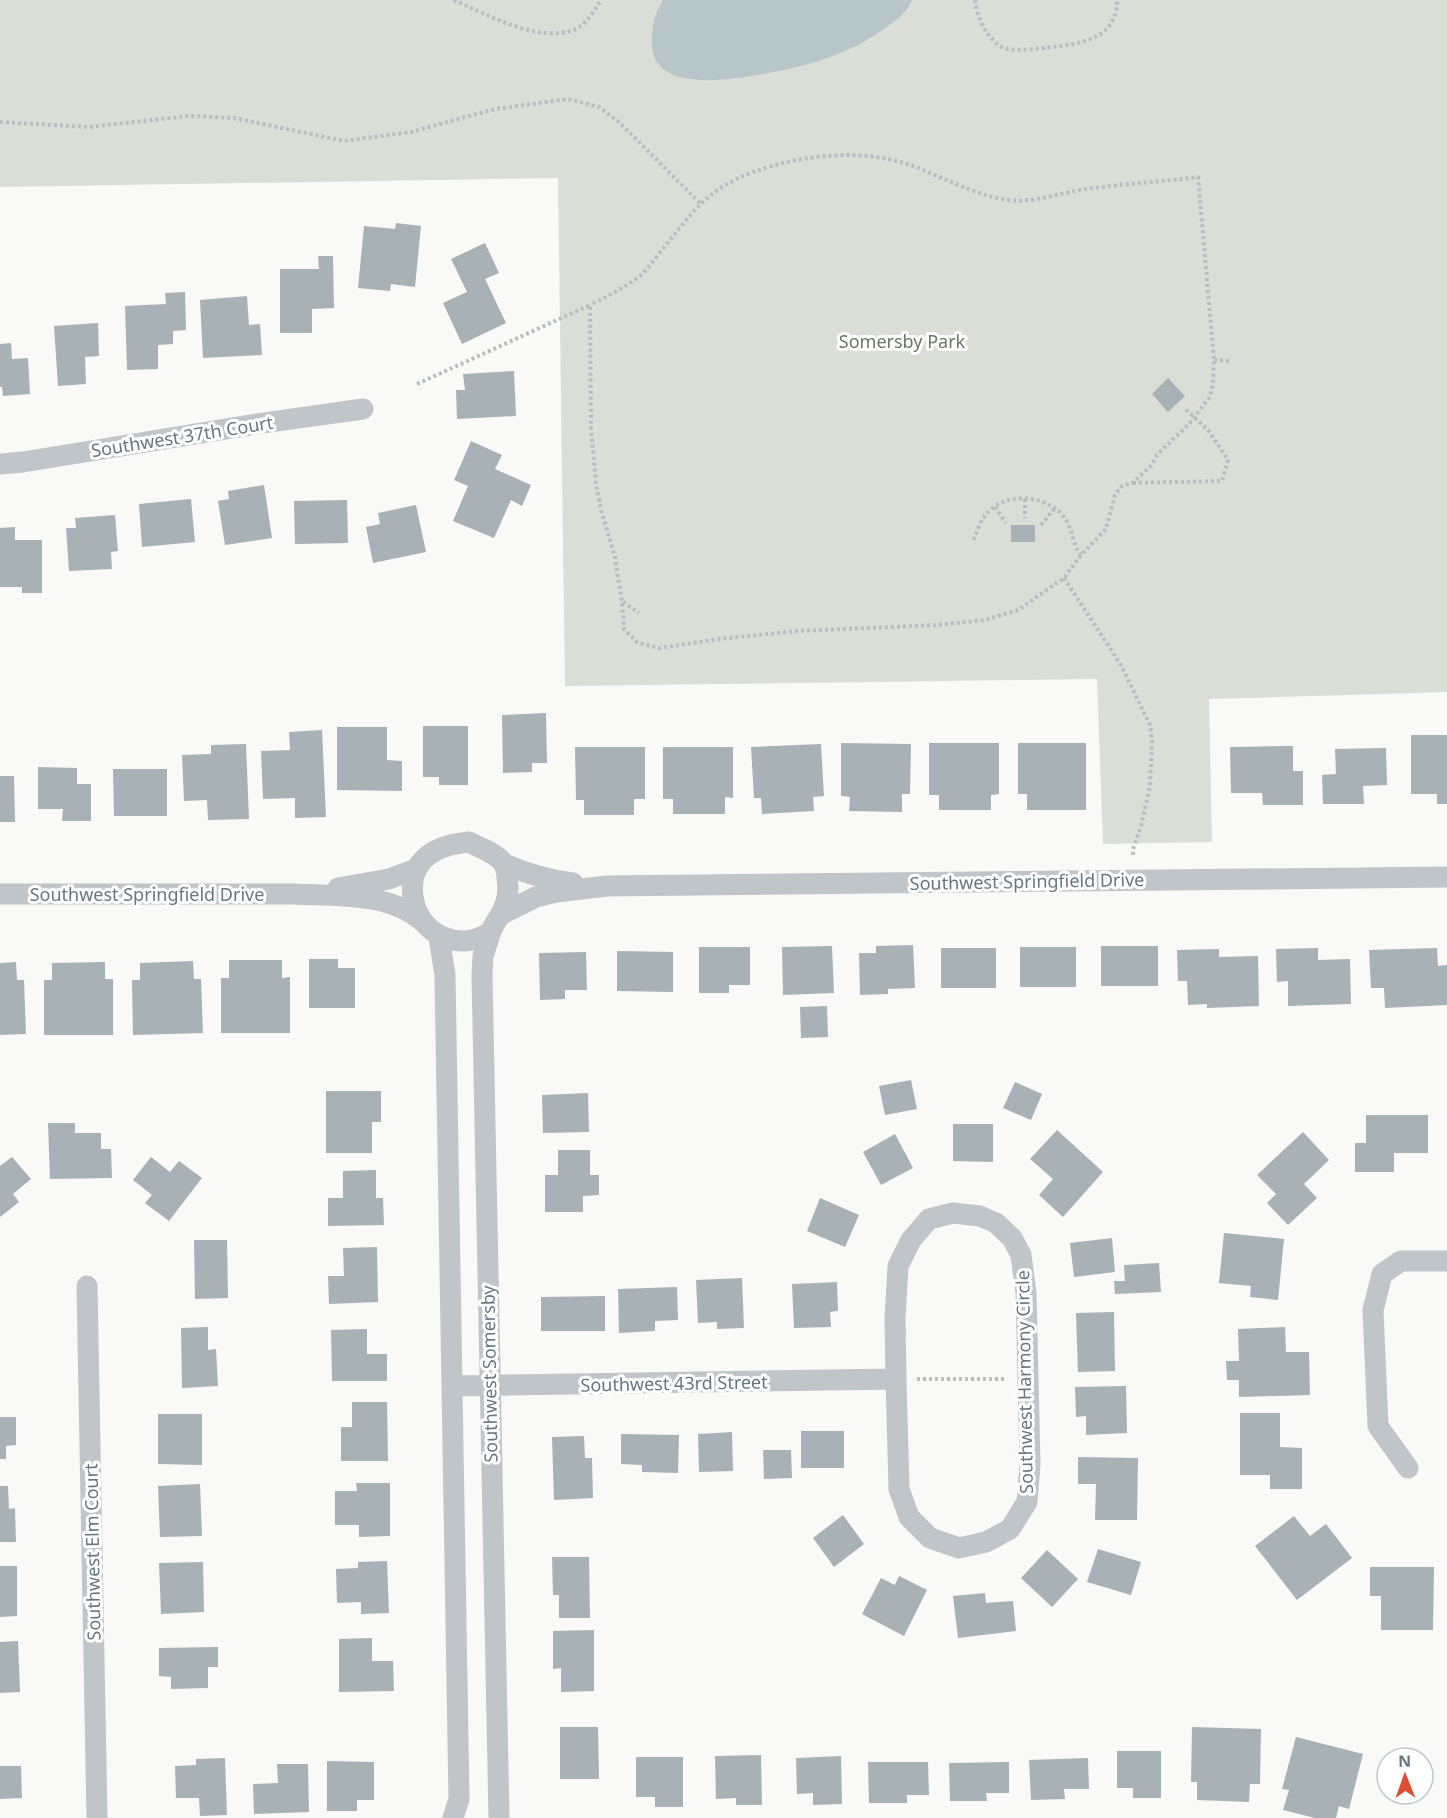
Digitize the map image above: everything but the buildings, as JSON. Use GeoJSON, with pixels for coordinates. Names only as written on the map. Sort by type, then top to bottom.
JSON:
{"type":"FeatureCollection","features":[{"type":"Feature","properties":{"kind":"street","name":"Southwest 37th Court"},"geometry":{"type":"LineString","coordinates":[[0,464],[251,424],[363,409]]}},
{"type":"Feature","properties":{"kind":"street"},"geometry":{"type":"LineString","coordinates":[[469,842],[494,854],[504,864],[508,891],[502,914],[491,931],[475,939],[452,941],[439,937],[422,921],[414,904],[412,890],[416,870],[435,850],[454,843],[469,842]]}},
{"type":"Feature","properties":{"kind":"street","name":"Southwest Springfield Drive"},"geometry":{"type":"LineString","coordinates":[[504,864],[549,880],[607,886]]}},
{"type":"Feature","properties":{"kind":"street","name":"Southwest Springfield Drive"},"geometry":{"type":"LineString","coordinates":[[293,894],[356,886],[416,870]]}},
{"type":"Feature","properties":{"kind":"street","name":"Southwest Springfield Drive"},"geometry":{"type":"LineString","coordinates":[[502,914],[536,897],[556,892],[607,886],[1447,877]]}},
{"type":"Feature","properties":{"kind":"street","name":"Southwest Springfield Drive"},"geometry":{"type":"LineString","coordinates":[[0,894],[293,894],[354,897],[381,902],[413,913],[422,921]]}},
{"type":"Feature","properties":{"kind":"street","name":"Southwest Somersby"},"geometry":{"type":"LineString","coordinates":[[491,931],[483,956],[482,975],[499,1818]]}},
{"type":"Feature","properties":{"kind":"street","name":"Southwest Somersby"},"geometry":{"type":"LineString","coordinates":[[439,937],[445,975],[459,1799],[453,1818]]}},
{"type":"Feature","properties":{"kind":"street","name":"Southwest Harmony Circle"},"geometry":{"type":"LineString","coordinates":[[953,1213],[980,1216],[996,1223],[1012,1238],[1021,1255],[1026,1293],[1030,1464],[1027,1502],[1010,1529],[986,1542],[959,1548],[930,1538],[909,1517],[899,1489],[896,1379],[895,1319],[898,1266],[911,1240],[929,1219],[953,1213]]}},
{"type":"Feature","properties":{"kind":"street"},"geometry":{"type":"LineString","coordinates":[[1408,1468],[1378,1426],[1373,1310],[1382,1274],[1401,1261],[1447,1261]]}},
{"type":"Feature","properties":{"kind":"street","name":"Southwest Elm Court"},"geometry":{"type":"LineString","coordinates":[[87,1287],[97,1818]]}},
{"type":"Feature","properties":{"kind":"street","name":"Southwest 43rd Street"},"geometry":{"type":"LineString","coordinates":[[452,1386],[896,1379]]}},
{"type":"Feature","properties":{"kind":"path"},"geometry":{"type":"LineString","coordinates":[[454,0],[520,28],[546,33],[565,32],[582,25],[601,0]]}},
{"type":"Feature","properties":{"kind":"path"},"geometry":{"type":"LineString","coordinates":[[975,0],[977,13],[988,34],[1003,48],[1029,50],[1091,40],[1105,30],[1115,17],[1116,0]]}},
{"type":"Feature","properties":{"kind":"path"},"geometry":{"type":"LineString","coordinates":[[0,123],[89,127],[189,116],[234,118],[344,141],[411,132],[495,109],[568,99],[600,107],[619,122],[700,203]]}},
{"type":"Feature","properties":{"kind":"path"},"geometry":{"type":"LineString","coordinates":[[417,384],[613,294],[642,274],[700,203],[717,189],[752,172],[813,157],[856,154],[900,162],[985,196],[1011,200],[1032,200],[1080,190],[1198,177],[1214,360],[1210,397],[1157,455],[1151,466],[1132,483]]}},
{"type":"Feature","properties":{"kind":"path"},"geometry":{"type":"LineString","coordinates":[[590,305],[591,429],[596,483],[601,510],[615,557],[624,629],[638,643],[659,648],[797,631],[937,625],[985,620],[1018,610],[1064,578],[1081,555],[1106,529],[1115,495],[1122,486],[1132,483],[1222,481],[1228,460],[1209,431],[1184,408]]}},
{"type":"Feature","properties":{"kind":"path"},"geometry":{"type":"LineString","coordinates":[[1214,360],[1231,361]]}},
{"type":"Feature","properties":{"kind":"path"},"geometry":{"type":"LineString","coordinates":[[1025,499],[1025,518]]}},
{"type":"Feature","properties":{"kind":"path"},"geometry":{"type":"LineString","coordinates":[[974,540],[983,518],[995,507],[1009,500],[1042,501],[1055,508],[1070,527],[1076,549],[1081,555]]}},
{"type":"Feature","properties":{"kind":"path"},"geometry":{"type":"LineString","coordinates":[[995,507],[1006,523]]}},
{"type":"Feature","properties":{"kind":"path"},"geometry":{"type":"LineString","coordinates":[[1041,525],[1055,508]]}},
{"type":"Feature","properties":{"kind":"path"},"geometry":{"type":"LineString","coordinates":[[1064,578],[1121,665],[1150,725],[1152,741],[1150,786],[1133,849],[1134,879]]}},
{"type":"Feature","properties":{"kind":"path"},"geometry":{"type":"LineString","coordinates":[[622,602],[639,613]]}},
{"type":"Feature","properties":{"kind":"path"},"geometry":{"type":"LineString","coordinates":[[896,1379],[1027,1378]]}},
{"type":"Feature","properties":{"kind":"green space","name":"Somersby Park"},"geometry":{"type":"Polygon","coordinates":[[[0,0],[1447,0],[1447,692],[1209,699],[1212,842],[1103,844],[1097,679],[565,686],[558,178],[0,187],[0,0]]]}},
{"type":"Feature","properties":{"kind":"shaded area"},"geometry":{"type":"Polygon","coordinates":[[[663,0],[912,0],[904,13],[888,26],[869,39],[837,54],[769,73],[722,80],[705,80],[673,75],[661,67],[654,56],[652,39],[654,23],[663,0]]]}}]}
